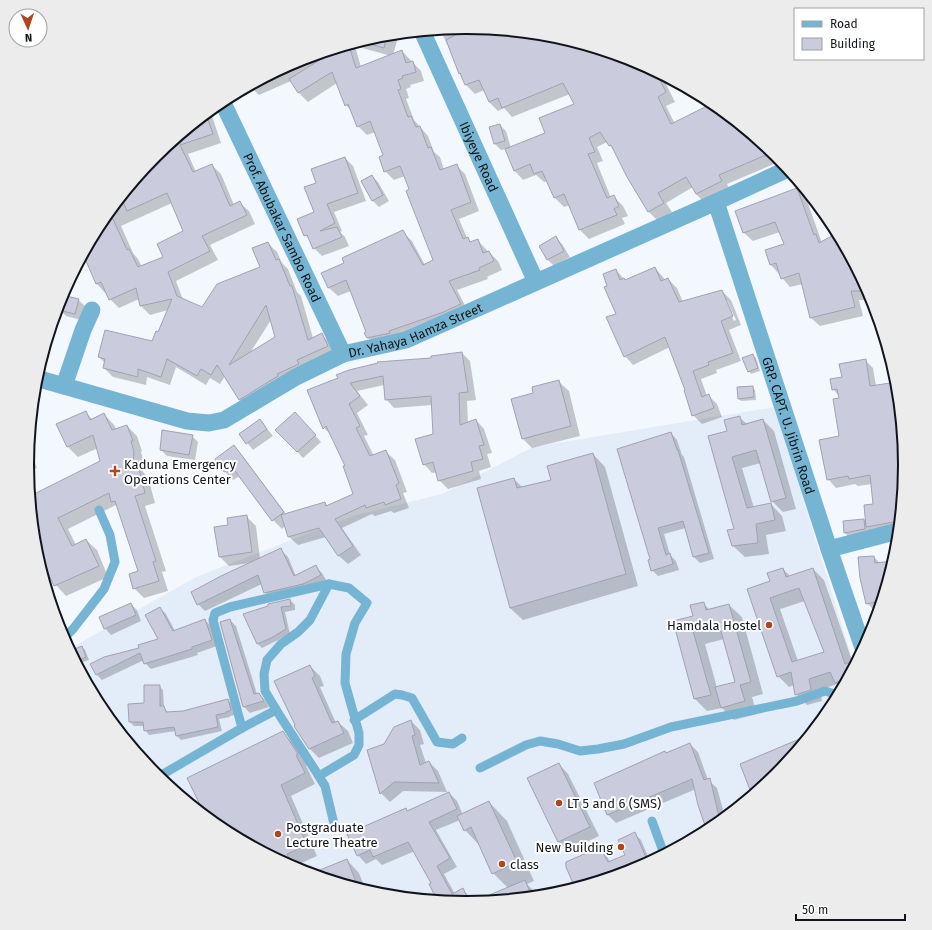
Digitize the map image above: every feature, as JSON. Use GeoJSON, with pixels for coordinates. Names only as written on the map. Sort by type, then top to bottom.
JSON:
{"type":"FeatureCollection","features":[{"type":"Feature","properties":{"kind":"street","name":"Ibiyeye Road"},"geometry":{"type":"LineString","coordinates":[[424,36],[536,282]]}},
{"type":"Feature","properties":{"kind":"street","name":"Prof. Abubakar Sambo Road"},"geometry":{"type":"LineString","coordinates":[[225,108],[343,354]]}},
{"type":"Feature","properties":{"kind":"street","name":"Dr. Yahaya Hamza Street"},"geometry":{"type":"LineString","coordinates":[[42,380],[187,421],[209,423],[224,420],[296,377],[343,354],[406,340],[782,172]]}},
{"type":"Feature","properties":{"kind":"street","name":"GRP. CAPT. U. Jibrin Road"},"geometry":{"type":"LineString","coordinates":[[716,202],[829,549],[860,641]]}},
{"type":"Feature","properties":{"kind":"street"},"geometry":{"type":"LineString","coordinates":[[64,386],[83,330],[92,310]]}},
{"type":"Feature","properties":{"kind":"street"},"geometry":{"type":"LineString","coordinates":[[829,549],[892,532]]}},
{"type":"Feature","properties":{"kind":"lane"},"geometry":{"type":"LineString","coordinates":[[69,634],[104,588],[114,562],[110,535],[99,510]]}},
{"type":"Feature","properties":{"kind":"lane"},"geometry":{"type":"LineString","coordinates":[[329,584],[310,620],[298,632],[281,644],[267,660],[264,674],[265,691],[325,786],[335,828]]}},
{"type":"Feature","properties":{"kind":"lane"},"geometry":{"type":"LineString","coordinates":[[242,728],[213,620],[215,613],[230,607],[329,584],[349,588],[367,603],[355,623],[346,654],[345,682],[354,720],[359,733],[359,745],[354,755],[319,776]]}},
{"type":"Feature","properties":{"kind":"lane"},"geometry":{"type":"LineString","coordinates":[[480,768],[540,741],[558,744],[580,751],[598,749],[624,744],[671,727],[797,701],[825,691],[832,693]]}},
{"type":"Feature","properties":{"kind":"lane"},"geometry":{"type":"LineString","coordinates":[[354,720],[395,694],[402,694],[412,698],[437,742],[453,744],[462,738]]}},
{"type":"Feature","properties":{"kind":"lane"},"geometry":{"type":"LineString","coordinates":[[164,774],[276,710]]}},
{"type":"Feature","properties":{"kind":"lane"},"geometry":{"type":"LineString","coordinates":[[652,820],[662,849]]}},
{"type":"Feature","properties":{"kind":"shaded area"},"geometry":{"type":"Polygon","coordinates":[[[775,407],[852,659],[809,727],[772,770],[729,807],[706,823],[658,852],[606,873],[579,881],[551,888],[495,895],[437,895],[409,892],[381,888],[326,873],[274,852],[249,838],[203,807],[181,789],[160,770],[123,727],[107,704],[78,656],[74,646],[196,577],[353,516],[442,494],[533,447],[775,407]]]}},
{"type":"Feature","properties":{"kind":"building"},"geometry":{"type":"Polygon","coordinates":[[[457,34],[495,35],[551,42],[606,57],[659,79],[666,92],[658,97],[671,124],[706,107],[729,123],[766,155],[719,175],[722,181],[696,194],[686,177],[658,193],[664,203],[648,212],[627,177],[611,145],[609,146],[600,132],[589,138],[595,152],[588,154],[607,198],[614,195],[619,206],[614,209],[617,215],[579,230],[564,194],[554,198],[542,171],[534,174],[530,164],[514,171],[505,149],[545,133],[539,118],[574,104],[563,83],[502,108],[498,98],[489,102],[479,80],[465,85],[460,73],[459,74],[446,40],[457,34]]]}},
{"type":"Feature","properties":{"kind":"building"},"geometry":{"type":"Polygon","coordinates":[[[386,41],[384,48],[372,44],[386,41]]]}},
{"type":"Feature","properties":{"kind":"building"},"geometry":{"type":"Polygon","coordinates":[[[350,50],[356,68],[402,50],[406,63],[413,61],[416,72],[402,76],[403,78],[398,80],[401,89],[398,90],[408,117],[411,116],[416,127],[420,126],[428,148],[431,147],[440,170],[457,164],[471,202],[451,210],[463,239],[468,237],[470,242],[478,239],[483,253],[489,251],[494,261],[479,268],[480,270],[449,281],[461,304],[441,313],[389,331],[390,333],[367,338],[346,280],[328,288],[321,273],[344,263],[342,258],[403,230],[423,265],[433,260],[406,191],[409,189],[400,166],[384,172],[379,157],[383,155],[370,121],[357,127],[348,104],[345,106],[332,72],[298,93],[289,79],[322,59],[350,50]]]}},
{"type":"Feature","properties":{"kind":"building"},"geometry":{"type":"Polygon","coordinates":[[[208,120],[213,134],[180,145],[193,172],[212,164],[230,206],[240,201],[247,215],[202,236],[210,251],[168,272],[177,296],[202,307],[217,284],[260,267],[252,248],[268,242],[276,260],[279,259],[290,286],[292,286],[308,340],[322,333],[328,346],[297,360],[299,364],[277,374],[278,376],[239,400],[217,365],[211,375],[201,369],[197,376],[167,359],[161,377],[138,369],[138,377],[103,368],[105,359],[98,357],[105,330],[152,341],[156,331],[158,332],[172,299],[140,306],[136,288],[109,300],[101,282],[96,284],[86,260],[92,249],[113,219],[127,250],[129,249],[138,267],[163,257],[157,244],[183,231],[167,193],[127,211],[123,203],[141,181],[160,160],[208,120]],[[266,305],[229,365],[275,337],[266,305]]]}},
{"type":"Feature","properties":{"kind":"building"},"geometry":{"type":"Polygon","coordinates":[[[500,124],[505,141],[494,144],[489,127],[500,124]]]}},
{"type":"Feature","properties":{"kind":"building"},"geometry":{"type":"Polygon","coordinates":[[[345,157],[358,193],[327,204],[335,223],[320,231],[337,227],[342,237],[313,249],[307,235],[304,236],[297,219],[314,212],[304,187],[316,183],[311,169],[345,157]]]}},
{"type":"Feature","properties":{"kind":"building"},"geometry":{"type":"Polygon","coordinates":[[[372,175],[383,195],[372,201],[361,181],[372,175]]]}},
{"type":"Feature","properties":{"kind":"building"},"geometry":{"type":"Polygon","coordinates":[[[797,188],[814,235],[816,234],[819,243],[831,236],[854,274],[861,291],[851,291],[855,307],[810,318],[799,273],[781,279],[776,263],[770,265],[765,250],[784,244],[775,222],[743,233],[735,211],[797,188]]]}},
{"type":"Feature","properties":{"kind":"building"},"geometry":{"type":"Polygon","coordinates":[[[556,236],[564,251],[547,260],[539,246],[556,236]]]}},
{"type":"Feature","properties":{"kind":"building"},"geometry":{"type":"Polygon","coordinates":[[[655,267],[661,281],[668,278],[679,302],[722,290],[733,316],[721,321],[733,353],[708,362],[709,365],[693,371],[702,397],[709,394],[714,408],[692,416],[685,390],[665,337],[624,357],[606,317],[616,314],[604,287],[607,286],[603,274],[616,269],[620,280],[624,278],[625,280],[655,267]]]}},
{"type":"Feature","properties":{"kind":"building"},"geometry":{"type":"Polygon","coordinates":[[[68,297],[79,299],[75,314],[63,311],[68,297]]]}},
{"type":"Feature","properties":{"kind":"building"},"geometry":{"type":"Polygon","coordinates":[[[462,352],[468,392],[459,393],[460,425],[476,419],[484,445],[479,446],[483,459],[471,462],[473,471],[438,481],[433,462],[423,465],[415,439],[433,434],[431,396],[385,400],[383,376],[350,383],[360,396],[349,404],[360,426],[356,428],[370,456],[386,450],[399,483],[396,485],[401,499],[385,505],[384,502],[366,508],[365,505],[335,519],[353,546],[338,556],[319,528],[288,537],[281,515],[325,502],[326,506],[353,494],[343,466],[345,466],[326,426],[323,429],[307,390],[338,378],[336,375],[349,370],[378,363],[377,362],[431,358],[431,356],[462,352]]]}},
{"type":"Feature","properties":{"kind":"building"},"geometry":{"type":"Polygon","coordinates":[[[753,354],[758,368],[748,372],[742,358],[753,354]]]}},
{"type":"Feature","properties":{"kind":"building"},"geometry":{"type":"Polygon","coordinates":[[[866,359],[870,386],[890,383],[897,437],[898,465],[894,522],[866,527],[864,505],[873,504],[870,475],[849,479],[848,476],[827,480],[819,440],[839,436],[833,399],[839,398],[837,389],[832,390],[830,379],[842,377],[839,364],[866,359]]]}},
{"type":"Feature","properties":{"kind":"building"},"geometry":{"type":"Polygon","coordinates":[[[559,380],[571,426],[522,439],[511,399],[533,393],[532,387],[559,380]]]}},
{"type":"Feature","properties":{"kind":"building"},"geometry":{"type":"Polygon","coordinates":[[[753,386],[754,397],[738,399],[737,387],[753,386]]]}},
{"type":"Feature","properties":{"kind":"building"},"geometry":{"type":"Polygon","coordinates":[[[86,411],[90,420],[104,413],[112,430],[127,425],[133,441],[131,441],[134,452],[133,464],[138,465],[145,493],[135,496],[156,561],[153,562],[159,581],[133,589],[129,574],[138,571],[115,501],[111,502],[109,493],[58,518],[72,546],[86,539],[99,566],[54,586],[48,573],[42,549],[35,493],[100,461],[93,435],[67,447],[56,424],[86,411]]]}},
{"type":"Feature","properties":{"kind":"building"},"geometry":{"type":"Polygon","coordinates":[[[295,412],[316,435],[297,452],[275,430],[295,412]]]}},
{"type":"Feature","properties":{"kind":"building"},"geometry":{"type":"Polygon","coordinates":[[[740,416],[742,425],[763,419],[786,498],[771,502],[756,450],[732,457],[747,508],[771,503],[775,520],[756,524],[758,543],[732,546],[727,530],[734,529],[708,436],[727,431],[724,420],[740,416]]]}},
{"type":"Feature","properties":{"kind":"building"},"geometry":{"type":"Polygon","coordinates":[[[260,419],[267,429],[246,444],[239,434],[260,419]]]}},
{"type":"Feature","properties":{"kind":"building"},"geometry":{"type":"Polygon","coordinates":[[[162,430],[193,435],[189,455],[160,450],[162,430]]]}},
{"type":"Feature","properties":{"kind":"building"},"geometry":{"type":"Polygon","coordinates":[[[671,432],[678,450],[709,553],[693,557],[683,521],[658,528],[666,555],[670,553],[673,564],[651,571],[648,560],[650,559],[617,449],[671,432]]]}},
{"type":"Feature","properties":{"kind":"building"},"geometry":{"type":"Polygon","coordinates":[[[234,445],[284,512],[272,521],[232,467],[224,472],[215,459],[234,445]]]}},
{"type":"Feature","properties":{"kind":"building"},"geometry":{"type":"Polygon","coordinates":[[[593,453],[626,574],[510,608],[477,488],[514,478],[517,488],[551,480],[547,466],[593,453]]]}},
{"type":"Feature","properties":{"kind":"building"},"geometry":{"type":"Polygon","coordinates":[[[247,515],[252,552],[219,557],[214,527],[228,525],[227,518],[247,515]]]}},
{"type":"Feature","properties":{"kind":"building"},"geometry":{"type":"Polygon","coordinates":[[[864,519],[865,529],[844,533],[843,521],[864,519]]]}},
{"type":"Feature","properties":{"kind":"building"},"geometry":{"type":"Polygon","coordinates":[[[281,548],[294,576],[316,565],[321,575],[303,584],[264,593],[258,575],[197,605],[191,592],[281,548]]]}},
{"type":"Feature","properties":{"kind":"building"},"geometry":{"type":"Polygon","coordinates":[[[874,556],[875,563],[887,562],[876,602],[866,604],[860,578],[858,557],[874,556]]]}},
{"type":"Feature","properties":{"kind":"building","name":"Hamdala Hostel"},"geometry":{"type":"Polygon","coordinates":[[[783,568],[786,577],[813,568],[845,664],[851,662],[839,681],[835,683],[830,672],[809,679],[811,690],[795,695],[791,672],[777,677],[747,589],[770,581],[767,573],[783,568]],[[799,588],[770,598],[792,662],[824,652],[799,588]]]}},
{"type":"Feature","properties":{"kind":"building"},"geometry":{"type":"Polygon","coordinates":[[[290,599],[291,606],[281,607],[286,629],[257,644],[243,614],[268,606],[268,604],[290,599]]]}},
{"type":"Feature","properties":{"kind":"building"},"geometry":{"type":"Polygon","coordinates":[[[704,602],[706,610],[729,604],[751,682],[740,685],[745,701],[721,708],[715,687],[735,682],[719,624],[693,631],[711,695],[694,699],[673,621],[693,616],[690,605],[704,602]]]}},
{"type":"Feature","properties":{"kind":"building"},"geometry":{"type":"Polygon","coordinates":[[[131,603],[136,615],[104,629],[99,617],[131,603]]]}},
{"type":"Feature","properties":{"kind":"building"},"geometry":{"type":"Polygon","coordinates":[[[160,607],[173,631],[205,619],[212,640],[192,647],[192,649],[144,664],[140,653],[96,675],[90,664],[104,657],[139,648],[138,645],[158,639],[145,615],[160,607]]]}},
{"type":"Feature","properties":{"kind":"building"},"geometry":{"type":"Polygon","coordinates":[[[230,619],[254,694],[259,693],[264,701],[243,707],[220,622],[230,619]]]}},
{"type":"Feature","properties":{"kind":"building"},"geometry":{"type":"Polygon","coordinates":[[[82,646],[86,657],[80,659],[75,649],[82,646]]]}},
{"type":"Feature","properties":{"kind":"building"},"geometry":{"type":"Polygon","coordinates":[[[310,665],[315,676],[312,678],[332,723],[338,721],[344,733],[309,749],[294,726],[295,725],[274,681],[310,665]]]}},
{"type":"Feature","properties":{"kind":"building"},"geometry":{"type":"Polygon","coordinates":[[[144,685],[160,685],[160,706],[164,706],[166,712],[183,711],[228,699],[231,710],[226,713],[216,715],[218,727],[176,736],[174,727],[144,731],[143,722],[129,722],[128,704],[144,703],[144,685]]]}},
{"type":"Feature","properties":{"kind":"building"},"geometry":{"type":"Polygon","coordinates":[[[411,720],[415,735],[412,736],[420,765],[429,761],[439,783],[394,782],[380,794],[367,750],[384,744],[394,727],[411,720]]]}},
{"type":"Feature","properties":{"kind":"building"},"geometry":{"type":"Polygon","coordinates":[[[283,731],[298,754],[296,755],[305,773],[281,785],[307,845],[287,854],[289,858],[274,852],[249,838],[200,804],[187,778],[283,731]]]}},
{"type":"Feature","properties":{"kind":"building"},"geometry":{"type":"Polygon","coordinates":[[[799,739],[772,770],[750,790],[740,764],[799,739]]]}},
{"type":"Feature","properties":{"kind":"building"},"geometry":{"type":"Polygon","coordinates":[[[690,743],[704,780],[710,778],[718,814],[705,824],[698,805],[692,779],[607,815],[594,783],[665,751],[666,753],[690,743]]]}},
{"type":"Feature","properties":{"kind":"building","name":"LT 5 and 6 (SMS)"},"geometry":{"type":"Polygon","coordinates":[[[559,763],[590,827],[558,842],[527,778],[559,763]]]}},
{"type":"Feature","properties":{"kind":"building"},"geometry":{"type":"Polygon","coordinates":[[[449,792],[457,809],[429,822],[450,858],[437,866],[452,894],[463,888],[467,896],[434,895],[429,884],[431,883],[408,842],[373,857],[370,850],[357,856],[347,834],[406,808],[407,811],[449,792]]]}},
{"type":"Feature","properties":{"kind":"building","name":"class"},"geometry":{"type":"Polygon","coordinates":[[[489,801],[517,862],[492,874],[471,827],[464,831],[457,816],[489,801]]]}},
{"type":"Feature","properties":{"kind":"building","name":"New Building"},"geometry":{"type":"Polygon","coordinates":[[[635,832],[646,857],[606,873],[573,883],[566,867],[566,862],[600,847],[608,862],[625,855],[618,840],[635,832]]]}},
{"type":"Feature","properties":{"kind":"building"},"geometry":{"type":"Polygon","coordinates":[[[347,859],[356,882],[326,873],[319,870],[347,859]]]}},
{"type":"Feature","properties":{"kind":"building"},"geometry":{"type":"Polygon","coordinates":[[[525,880],[530,891],[495,895],[489,895],[525,880]]]}},
{"type":"Feature","properties":{"kind":"place","name":"Kaduna Emergency Operations Center"},"geometry":{"type":"Point","coordinates":[115,471]}},
{"type":"Feature","properties":{"kind":"place","name":"Hamdala Hostel"},"geometry":{"type":"Point","coordinates":[769,625]}},
{"type":"Feature","properties":{"kind":"place","name":"LT 5 and 6 (SMS)"},"geometry":{"type":"Point","coordinates":[559,803]}},
{"type":"Feature","properties":{"kind":"place","name":"Postgraduate Lecture Theatre"},"geometry":{"type":"Point","coordinates":[278,834]}},
{"type":"Feature","properties":{"kind":"place","name":"New Building"},"geometry":{"type":"Point","coordinates":[621,847]}},
{"type":"Feature","properties":{"kind":"place","name":"class"},"geometry":{"type":"Point","coordinates":[502,864]}}]}
